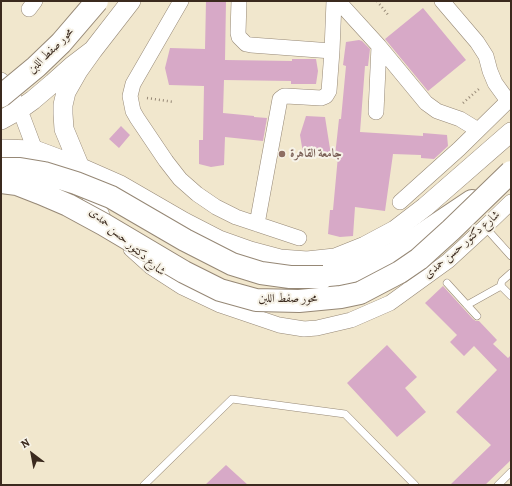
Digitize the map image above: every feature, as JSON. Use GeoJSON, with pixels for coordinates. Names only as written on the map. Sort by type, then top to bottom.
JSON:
{"type":"FeatureCollection","features":[{"type":"Feature","properties":{"kind":"main road","name":"محور صفط اللبن"},"geometry":{"type":"LineString","coordinates":[[1,96],[36,67],[61,43],[97,1]]}},
{"type":"Feature","properties":{"kind":"main road"},"geometry":{"type":"LineString","coordinates":[[1,169],[20,169],[44,173],[76,183],[111,197],[185,240],[232,264],[268,274],[290,277],[323,277],[348,273],[372,264],[396,252],[418,238],[511,174]]}},
{"type":"Feature","properties":{"kind":"main road","name":"محور صفط اللبن"},"geometry":{"type":"LineString","coordinates":[[1,182],[17,184],[68,205],[184,272],[220,290],[256,300],[299,301],[341,297],[360,293],[400,272],[419,259],[511,174]]}},
{"type":"Feature","properties":{"kind":"street"},"geometry":{"type":"LineString","coordinates":[[103,223],[64,129],[63,105],[66,92],[78,71],[92,50],[131,1]]}},
{"type":"Feature","properties":{"kind":"street"},"geometry":{"type":"LineString","coordinates":[[181,1],[133,84],[130,96],[133,111],[166,161],[180,179],[197,194],[216,207],[236,217],[299,238]]}},
{"type":"Feature","properties":{"kind":"street"},"geometry":{"type":"LineString","coordinates":[[239,1],[238,33],[239,37],[246,44],[332,51]]}},
{"type":"Feature","properties":{"kind":"street"},"geometry":{"type":"LineString","coordinates":[[257,224],[280,99],[286,96],[321,98],[326,96],[329,91],[334,1]]}},
{"type":"Feature","properties":{"kind":"street"},"geometry":{"type":"LineString","coordinates":[[338,1],[379,46],[426,103],[437,111],[460,119],[478,130]]}},
{"type":"Feature","properties":{"kind":"street"},"geometry":{"type":"LineString","coordinates":[[400,202],[459,149],[509,100],[498,89],[492,77],[486,56],[477,42],[442,1]]}},
{"type":"Feature","properties":{"kind":"street"},"geometry":{"type":"LineString","coordinates":[[376,112],[379,46]]}},
{"type":"Feature","properties":{"kind":"street"},"geometry":{"type":"LineString","coordinates":[[1,120],[19,110],[53,84],[92,50]]}},
{"type":"Feature","properties":{"kind":"street","name":"شارع دكتور حسن حمدى"},"geometry":{"type":"LineString","coordinates":[[1,80],[12,94],[35,150],[42,162],[58,182],[151,267],[182,287],[220,305],[279,326],[304,329],[317,328],[351,320],[390,303],[448,261],[511,202]]}},
{"type":"Feature","properties":{"kind":"street"},"geometry":{"type":"LineString","coordinates":[[1,149],[35,150],[81,167],[120,185],[184,222],[220,240],[250,251],[280,259],[307,261],[335,258],[365,246],[395,230],[425,207],[511,132]]}},
{"type":"Feature","properties":{"kind":"lane"},"geometry":{"type":"LineString","coordinates":[[485,227],[511,256]]}},
{"type":"Feature","properties":{"kind":"lane"},"geometry":{"type":"LineString","coordinates":[[467,305],[501,286],[502,281],[511,273]]}},
{"type":"Feature","properties":{"kind":"lane"},"geometry":{"type":"LineString","coordinates":[[447,283],[477,316]]}},
{"type":"Feature","properties":{"kind":"lane"},"geometry":{"type":"LineString","coordinates":[[501,286],[511,296]]}},
{"type":"Feature","properties":{"kind":"lane"},"geometry":{"type":"LineString","coordinates":[[144,485],[232,399],[345,414],[415,485]]}},
{"type":"Feature","properties":{"kind":"lane"},"geometry":{"type":"LineString","coordinates":[[498,485],[511,472]]}},
{"type":"Feature","properties":{"kind":"path"},"geometry":{"type":"LineString","coordinates":[[377,1],[389,16]]}},
{"type":"Feature","properties":{"kind":"path"},"geometry":{"type":"LineString","coordinates":[[449,115],[492,77]]}},
{"type":"Feature","properties":{"kind":"path"},"geometry":{"type":"LineString","coordinates":[[130,96],[174,102]]}},
{"type":"Feature","properties":{"kind":"building"},"geometry":{"type":"Polygon","coordinates":[[[206,1],[226,1],[225,60],[292,61],[292,59],[316,59],[318,71],[316,84],[291,84],[291,81],[224,80],[223,113],[267,118],[263,141],[225,137],[224,165],[211,167],[199,164],[199,140],[203,140],[204,86],[169,85],[165,68],[170,48],[205,49],[206,1]]]}},
{"type":"Feature","properties":{"kind":"building"},"geometry":{"type":"Polygon","coordinates":[[[423,8],[466,60],[428,91],[385,39],[423,8]]]}},
{"type":"Feature","properties":{"kind":"building"},"geometry":{"type":"Polygon","coordinates":[[[359,40],[370,49],[368,66],[365,66],[360,132],[423,136],[423,133],[447,135],[448,146],[434,159],[421,158],[421,155],[393,154],[385,211],[355,207],[353,236],[340,237],[328,234],[330,210],[333,210],[338,156],[335,156],[339,119],[341,119],[346,66],[343,65],[346,42],[359,40]]]}},
{"type":"Feature","properties":{"kind":"building"},"geometry":{"type":"Polygon","coordinates":[[[306,116],[325,117],[331,155],[303,153],[300,135],[306,116]]]}},
{"type":"Feature","properties":{"kind":"building"},"geometry":{"type":"Polygon","coordinates":[[[121,126],[130,135],[119,148],[109,139],[121,126]]]}},
{"type":"Feature","properties":{"kind":"building"},"geometry":{"type":"Polygon","coordinates":[[[443,286],[473,319],[479,321],[497,340],[493,344],[508,358],[511,355],[511,460],[485,485],[450,485],[491,445],[456,412],[497,370],[474,346],[464,356],[450,342],[457,335],[425,303],[443,286]]]}},
{"type":"Feature","properties":{"kind":"building"},"geometry":{"type":"Polygon","coordinates":[[[387,345],[417,377],[405,388],[426,412],[397,437],[347,383],[387,345]]]}},
{"type":"Feature","properties":{"kind":"building"},"geometry":{"type":"Polygon","coordinates":[[[226,465],[248,485],[205,485],[226,465]]]}},
{"type":"Feature","properties":{"kind":"place","name":"جامعة القاهرة"},"geometry":{"type":"Point","coordinates":[282,154]}}]}
